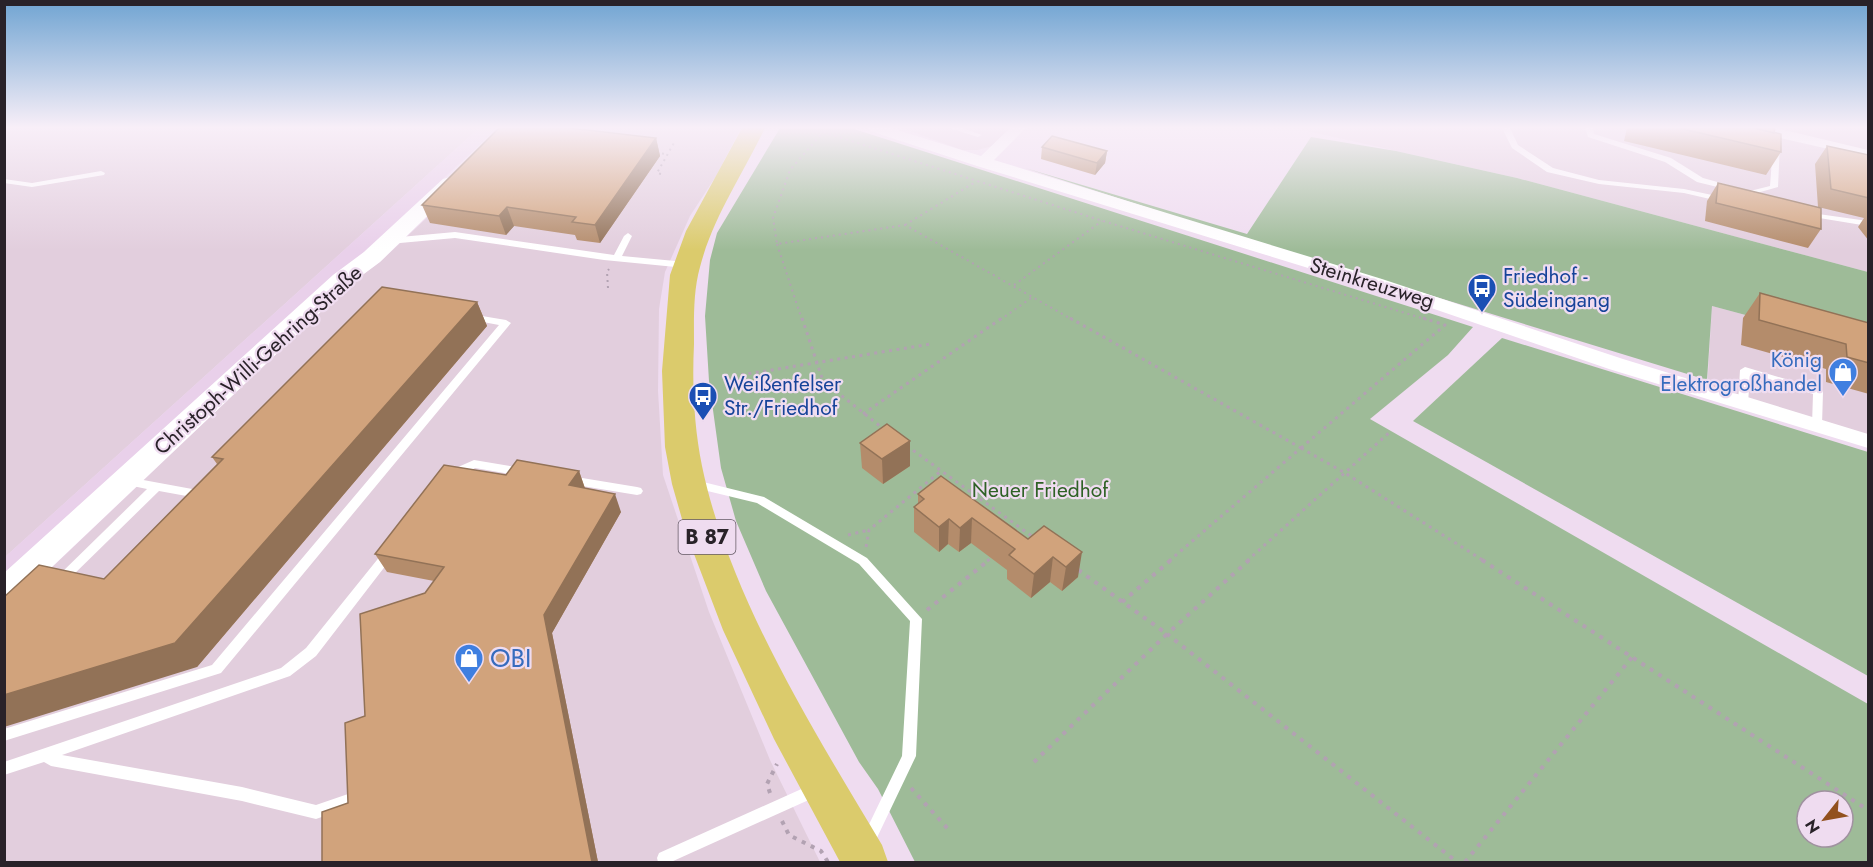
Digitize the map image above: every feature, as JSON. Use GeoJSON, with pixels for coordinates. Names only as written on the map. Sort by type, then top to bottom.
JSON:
{"type":"FeatureCollection","features":[{"type":"Feature","properties":{"kind":"main road","name":"B 87"},"geometry":{"type":"LineString","coordinates":[[735,168],[692,247],[686,265],[681,300],[677,378],[689,483],[733,606],[768,682],[863,859]]}},
{"type":"Feature","properties":{"kind":"street","name":"Christoph-Willi-Gehring-Straße"},"geometry":{"type":"LineString","coordinates":[[4,593],[341,280],[365,263],[466,168]]}},
{"type":"Feature","properties":{"kind":"street","name":"Steinkreuzweg"},"geometry":{"type":"LineString","coordinates":[[971,168],[1376,283],[1616,364],[1869,441]]}},
{"type":"Feature","properties":{"kind":"street"},"geometry":{"type":"LineString","coordinates":[[979,172],[982,168]]}},
{"type":"Feature","properties":{"kind":"lane"},"geometry":{"type":"LineString","coordinates":[[1548,168],[1599,182],[1684,191],[1736,203]]}},
{"type":"Feature","properties":{"kind":"lane"},"geometry":{"type":"LineString","coordinates":[[1682,168],[1700,180],[1750,193],[1774,187],[1776,168]]}},
{"type":"Feature","properties":{"kind":"lane"},"geometry":{"type":"LineString","coordinates":[[4,181],[32,185],[101,173]]}},
{"type":"Feature","properties":{"kind":"lane"},"geometry":{"type":"LineString","coordinates":[[1760,192],[1766,201]]}},
{"type":"Feature","properties":{"kind":"lane"},"geometry":{"type":"LineString","coordinates":[[1794,212],[1869,224]]}},
{"type":"Feature","properties":{"kind":"lane"},"geometry":{"type":"LineString","coordinates":[[388,241],[412,241],[446,235],[686,265]]}},
{"type":"Feature","properties":{"kind":"lane"},"geometry":{"type":"LineString","coordinates":[[617,258],[628,236]]}},
{"type":"Feature","properties":{"kind":"lane"},"geometry":{"type":"LineString","coordinates":[[4,735],[216,669],[506,323],[459,315]]}},
{"type":"Feature","properties":{"kind":"lane"},"geometry":{"type":"LineString","coordinates":[[1743,403],[1745,370],[1818,392],[1817,425]]}},
{"type":"Feature","properties":{"kind":"lane"},"geometry":{"type":"LineString","coordinates":[[443,484],[450,475],[474,464],[535,474]]}},
{"type":"Feature","properties":{"kind":"lane"},"geometry":{"type":"LineString","coordinates":[[557,477],[637,491]]}},
{"type":"Feature","properties":{"kind":"lane"},"geometry":{"type":"LineString","coordinates":[[127,481],[203,495]]}},
{"type":"Feature","properties":{"kind":"lane"},"geometry":{"type":"LineString","coordinates":[[689,483],[760,500],[863,561],[916,619],[909,756],[863,859]]}},
{"type":"Feature","properties":{"kind":"lane"},"geometry":{"type":"LineString","coordinates":[[55,585],[157,486]]}},
{"type":"Feature","properties":{"kind":"lane"},"geometry":{"type":"LineString","coordinates":[[4,769],[285,672],[311,652],[399,540]]}},
{"type":"Feature","properties":{"kind":"lane"},"geometry":{"type":"LineString","coordinates":[[47,754],[51,760],[242,794],[316,812],[348,801]]}},
{"type":"Feature","properties":{"kind":"lane"},"geometry":{"type":"LineString","coordinates":[[664,858],[822,786]]}},
{"type":"Feature","properties":{"kind":"path"},"geometry":{"type":"LineString","coordinates":[[659,168],[657,173],[661,174]]}},
{"type":"Feature","properties":{"kind":"path"},"geometry":{"type":"LineString","coordinates":[[791,168],[773,218],[777,244],[816,363],[823,381],[890,433]]}},
{"type":"Feature","properties":{"kind":"path"},"geometry":{"type":"LineString","coordinates":[[965,168],[1103,221],[1445,325],[1122,602]]}},
{"type":"Feature","properties":{"kind":"path"},"geometry":{"type":"LineString","coordinates":[[777,244],[905,225],[979,172]]}},
{"type":"Feature","properties":{"kind":"path"},"geometry":{"type":"LineString","coordinates":[[1014,285],[1103,221]]}},
{"type":"Feature","properties":{"kind":"path"},"geometry":{"type":"LineString","coordinates":[[905,225],[1345,473],[1633,656],[1869,810]]}},
{"type":"Feature","properties":{"kind":"path"},"geometry":{"type":"LineString","coordinates":[[607,272],[608,288]]}},
{"type":"Feature","properties":{"kind":"path"},"geometry":{"type":"LineString","coordinates":[[864,414],[1034,297]]}},
{"type":"Feature","properties":{"kind":"path"},"geometry":{"type":"LineString","coordinates":[[741,375],[931,344]]}},
{"type":"Feature","properties":{"kind":"path"},"geometry":{"type":"LineString","coordinates":[[1034,762],[1167,634],[1391,431]]}},
{"type":"Feature","properties":{"kind":"path"},"geometry":{"type":"LineString","coordinates":[[898,439],[1035,538]]}},
{"type":"Feature","properties":{"kind":"path"},"geometry":{"type":"LineString","coordinates":[[863,561],[870,530],[942,471]]}},
{"type":"Feature","properties":{"kind":"path"},"geometry":{"type":"LineString","coordinates":[[1016,538],[1025,531]]}},
{"type":"Feature","properties":{"kind":"path"},"geometry":{"type":"LineString","coordinates":[[916,619],[998,553]]}},
{"type":"Feature","properties":{"kind":"path"},"geometry":{"type":"LineString","coordinates":[[1074,566],[1167,634],[1456,862]]}},
{"type":"Feature","properties":{"kind":"path"},"geometry":{"type":"LineString","coordinates":[[1466,862],[1633,656]]}},
{"type":"Feature","properties":{"kind":"path"},"geometry":{"type":"LineString","coordinates":[[900,776],[948,829]]}},
{"type":"Feature","properties":{"kind":"shaded area"},"geometry":{"type":"Polygon","coordinates":[[[5,168],[434,168],[5,557],[5,168]]]}},
{"type":"Feature","properties":{"kind":"shaded area"},"geometry":{"type":"Polygon","coordinates":[[[434,168],[454,168],[5,583],[5,557],[434,168]]]}},
{"type":"Feature","properties":{"kind":"shaded area"},"geometry":{"type":"Polygon","coordinates":[[[479,168],[720,168],[690,216],[665,272],[659,309],[658,391],[663,475],[709,612],[770,760],[820,862],[5,862],[5,612],[350,284],[380,262],[479,168]]]}},
{"type":"Feature","properties":{"kind":"shaded area"},"geometry":{"type":"Polygon","coordinates":[[[1474,168],[1868,168],[1868,272],[1474,168]]]}},
{"type":"Feature","properties":{"kind":"shaded area"},"geometry":{"type":"Polygon","coordinates":[[[1712,306],[1868,348],[1868,441],[1707,391],[1712,306]]]}},
{"type":"Feature","properties":{"kind":"green space","name":"Neuer Friedhof"},"geometry":{"type":"Polygon","coordinates":[[[756,168],[977,168],[1473,327],[1448,355],[1370,419],[1868,704],[1868,862],[915,862],[878,789],[859,762],[766,591],[736,521],[721,468],[709,381],[705,316],[710,260],[717,233],[756,168]]]}},
{"type":"Feature","properties":{"kind":"green space"},"geometry":{"type":"Polygon","coordinates":[[[1026,168],[1247,234],[1290,168],[1474,168],[1868,272],[1868,348],[1712,306],[1707,380],[1195,223],[1026,168]]]}},
{"type":"Feature","properties":{"kind":"green space"},"geometry":{"type":"Polygon","coordinates":[[[1502,338],[1868,452],[1868,676],[1413,421],[1502,338]]]}},
{"type":"Feature","properties":{"kind":"building"},"geometry":{"type":"Polygon","coordinates":[[[459,168],[635,168],[595,225],[572,222],[576,217],[507,207],[499,216],[422,205],[459,168]]]}},
{"type":"Feature","properties":{"kind":"building"},"geometry":{"type":"Polygon","coordinates":[[[1829,168],[1869,168],[1869,198],[1831,189],[1829,168]]]}},
{"type":"Feature","properties":{"kind":"building"},"geometry":{"type":"Polygon","coordinates":[[[1718,183],[1821,208],[1821,229],[1716,203],[1718,183]]]}},
{"type":"Feature","properties":{"kind":"building"},"geometry":{"type":"Polygon","coordinates":[[[382,287],[477,302],[175,643],[4,695],[4,597],[39,565],[104,579],[223,459],[212,457],[382,287]]]}},
{"type":"Feature","properties":{"kind":"building"},"geometry":{"type":"Polygon","coordinates":[[[1760,293],[1869,323],[1869,363],[1847,357],[1846,344],[1759,320],[1760,293]]]}},
{"type":"Feature","properties":{"kind":"building"},"geometry":{"type":"Polygon","coordinates":[[[887,424],[910,441],[882,459],[860,443],[887,424]]]}},
{"type":"Feature","properties":{"kind":"building","name":"OBI"},"geometry":{"type":"Polygon","coordinates":[[[517,460],[579,471],[569,485],[615,494],[544,615],[592,862],[322,862],[322,812],[348,803],[345,723],[365,716],[360,614],[425,593],[444,567],[375,554],[444,465],[506,475],[517,460]]]}},
{"type":"Feature","properties":{"kind":"building"},"geometry":{"type":"Polygon","coordinates":[[[941,476],[1028,539],[1044,526],[1082,552],[1066,567],[1053,557],[1034,574],[1009,555],[1015,549],[972,518],[960,528],[949,519],[939,527],[914,507],[924,499],[918,494],[941,476]]]}},
{"type":"Feature","properties":{"kind":"place","name":"Friedhof - Südeingang"},"geometry":{"type":"Point","coordinates":[1482,314]}},
{"type":"Feature","properties":{"kind":"place","name":"König Elektrogroßhandel"},"geometry":{"type":"Point","coordinates":[1843,398]}},
{"type":"Feature","properties":{"kind":"place","name":"Weißenfelser Str./Friedhof"},"geometry":{"type":"Point","coordinates":[703,422]}},
{"type":"Feature","properties":{"kind":"place","name":"OBI"},"geometry":{"type":"Point","coordinates":[469,684]}}]}
